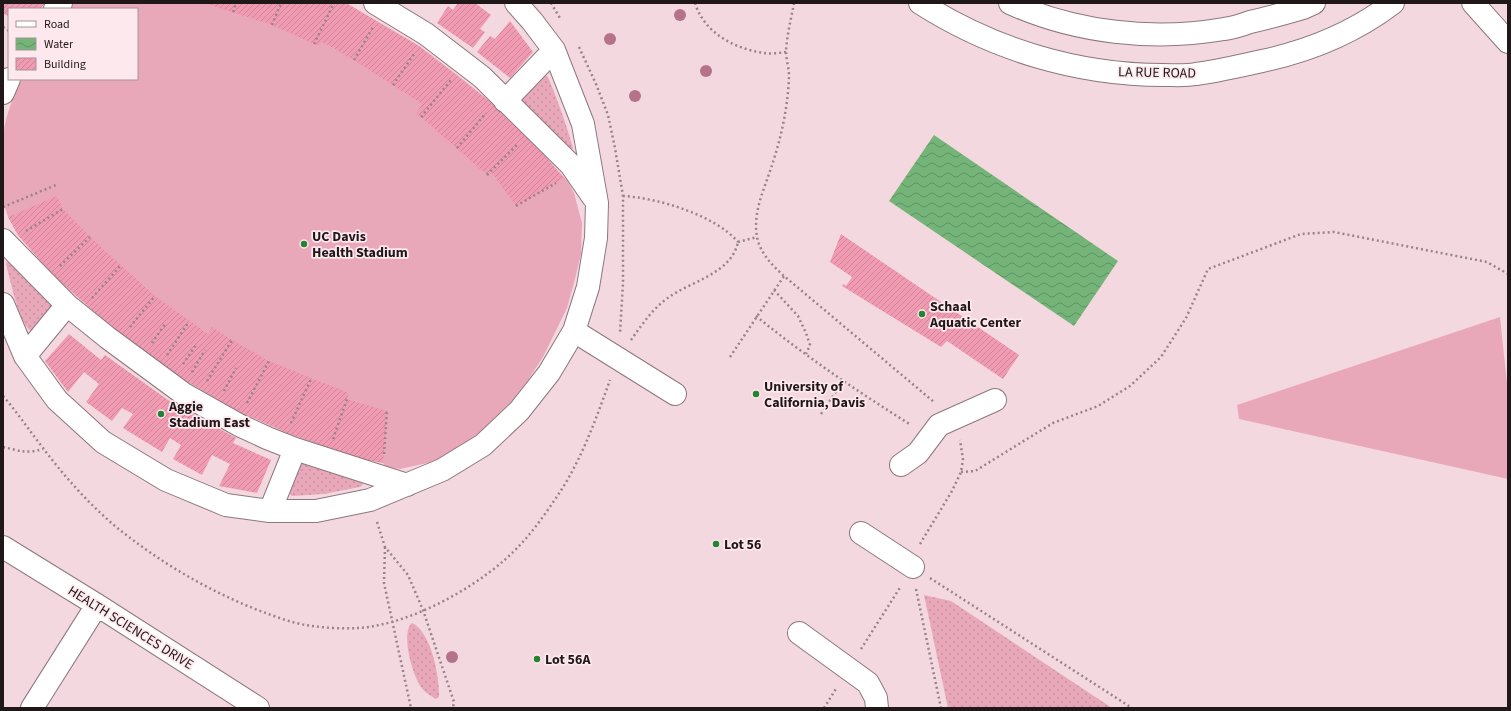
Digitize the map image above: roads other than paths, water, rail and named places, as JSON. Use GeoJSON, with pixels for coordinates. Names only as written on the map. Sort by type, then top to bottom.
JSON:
{"type":"FeatureCollection","features":[{"type":"Feature","properties":{"kind":"street"},"geometry":{"type":"LineString","coordinates":[[375,3],[426,34],[482,77],[497,105],[571,165],[597,203]]}},
{"type":"Feature","properties":{"kind":"street"},"geometry":{"type":"LineString","coordinates":[[3,304],[25,356],[57,400],[103,442],[166,480],[226,505],[270,512],[316,511],[370,500],[442,470],[483,445],[519,411],[549,373],[574,330],[588,287],[596,238],[597,203],[583,124],[554,50],[516,3]]}},
{"type":"Feature","properties":{"kind":"street","name":"LA RUE ROAD"},"geometry":{"type":"LineString","coordinates":[[920,3],[962,27],[1007,47],[1049,60],[1098,71],[1143,75],[1195,74],[1284,56],[1339,36],[1379,14],[1393,3]]}},
{"type":"Feature","properties":{"kind":"street"},"geometry":{"type":"LineString","coordinates":[[1010,3],[1069,22],[1113,32],[1170,35],[1225,29],[1303,8],[1314,3]]}},
{"type":"Feature","properties":{"kind":"street"},"geometry":{"type":"LineString","coordinates":[[1472,3],[1508,42]]}},
{"type":"Feature","properties":{"kind":"street"},"geometry":{"type":"LineString","coordinates":[[497,105],[554,50]]}},
{"type":"Feature","properties":{"kind":"street"},"geometry":{"type":"LineString","coordinates":[[3,93],[9,80]]}},
{"type":"Feature","properties":{"kind":"street"},"geometry":{"type":"LineString","coordinates":[[3,240],[67,305],[108,338],[184,394],[239,425],[267,438],[295,449],[407,485]]}},
{"type":"Feature","properties":{"kind":"street"},"geometry":{"type":"LineString","coordinates":[[25,356],[67,305]]}},
{"type":"Feature","properties":{"kind":"street"},"geometry":{"type":"LineString","coordinates":[[574,330],[617,359],[676,394]]}},
{"type":"Feature","properties":{"kind":"street"},"geometry":{"type":"LineString","coordinates":[[901,465],[918,453],[939,426],[995,400]]}},
{"type":"Feature","properties":{"kind":"street"},"geometry":{"type":"LineString","coordinates":[[270,512],[295,449]]}},
{"type":"Feature","properties":{"kind":"street"},"geometry":{"type":"LineString","coordinates":[[861,533],[913,567]]}},
{"type":"Feature","properties":{"kind":"street","name":"HEALTH SCIENCES DRIVE"},"geometry":{"type":"LineString","coordinates":[[3,547],[258,708]]}},
{"type":"Feature","properties":{"kind":"street"},"geometry":{"type":"LineString","coordinates":[[32,708],[97,605]]}},
{"type":"Feature","properties":{"kind":"street"},"geometry":{"type":"LineString","coordinates":[[798,633],[868,683],[876,698],[877,708]]}},
{"type":"Feature","properties":{"kind":"water"},"geometry":{"type":"Polygon","coordinates":[[[934,135],[1118,261],[1074,326],[889,201],[934,135]]]}},
{"type":"Feature","properties":{"kind":"place","name":"UC Davis Health Stadium"},"geometry":{"type":"Point","coordinates":[304,244]}},
{"type":"Feature","properties":{"kind":"place","name":"Schaal Aquatic Center"},"geometry":{"type":"Point","coordinates":[922,314]}},
{"type":"Feature","properties":{"kind":"place","name":"University of California, Davis"},"geometry":{"type":"Point","coordinates":[756,394]}},
{"type":"Feature","properties":{"kind":"place","name":"Aggie Stadium East"},"geometry":{"type":"Point","coordinates":[161,414]}},
{"type":"Feature","properties":{"kind":"place","name":"Lot 56"},"geometry":{"type":"Point","coordinates":[716,544]}},
{"type":"Feature","properties":{"kind":"place","name":"Lot 56A"},"geometry":{"type":"Point","coordinates":[537,659]}}]}
